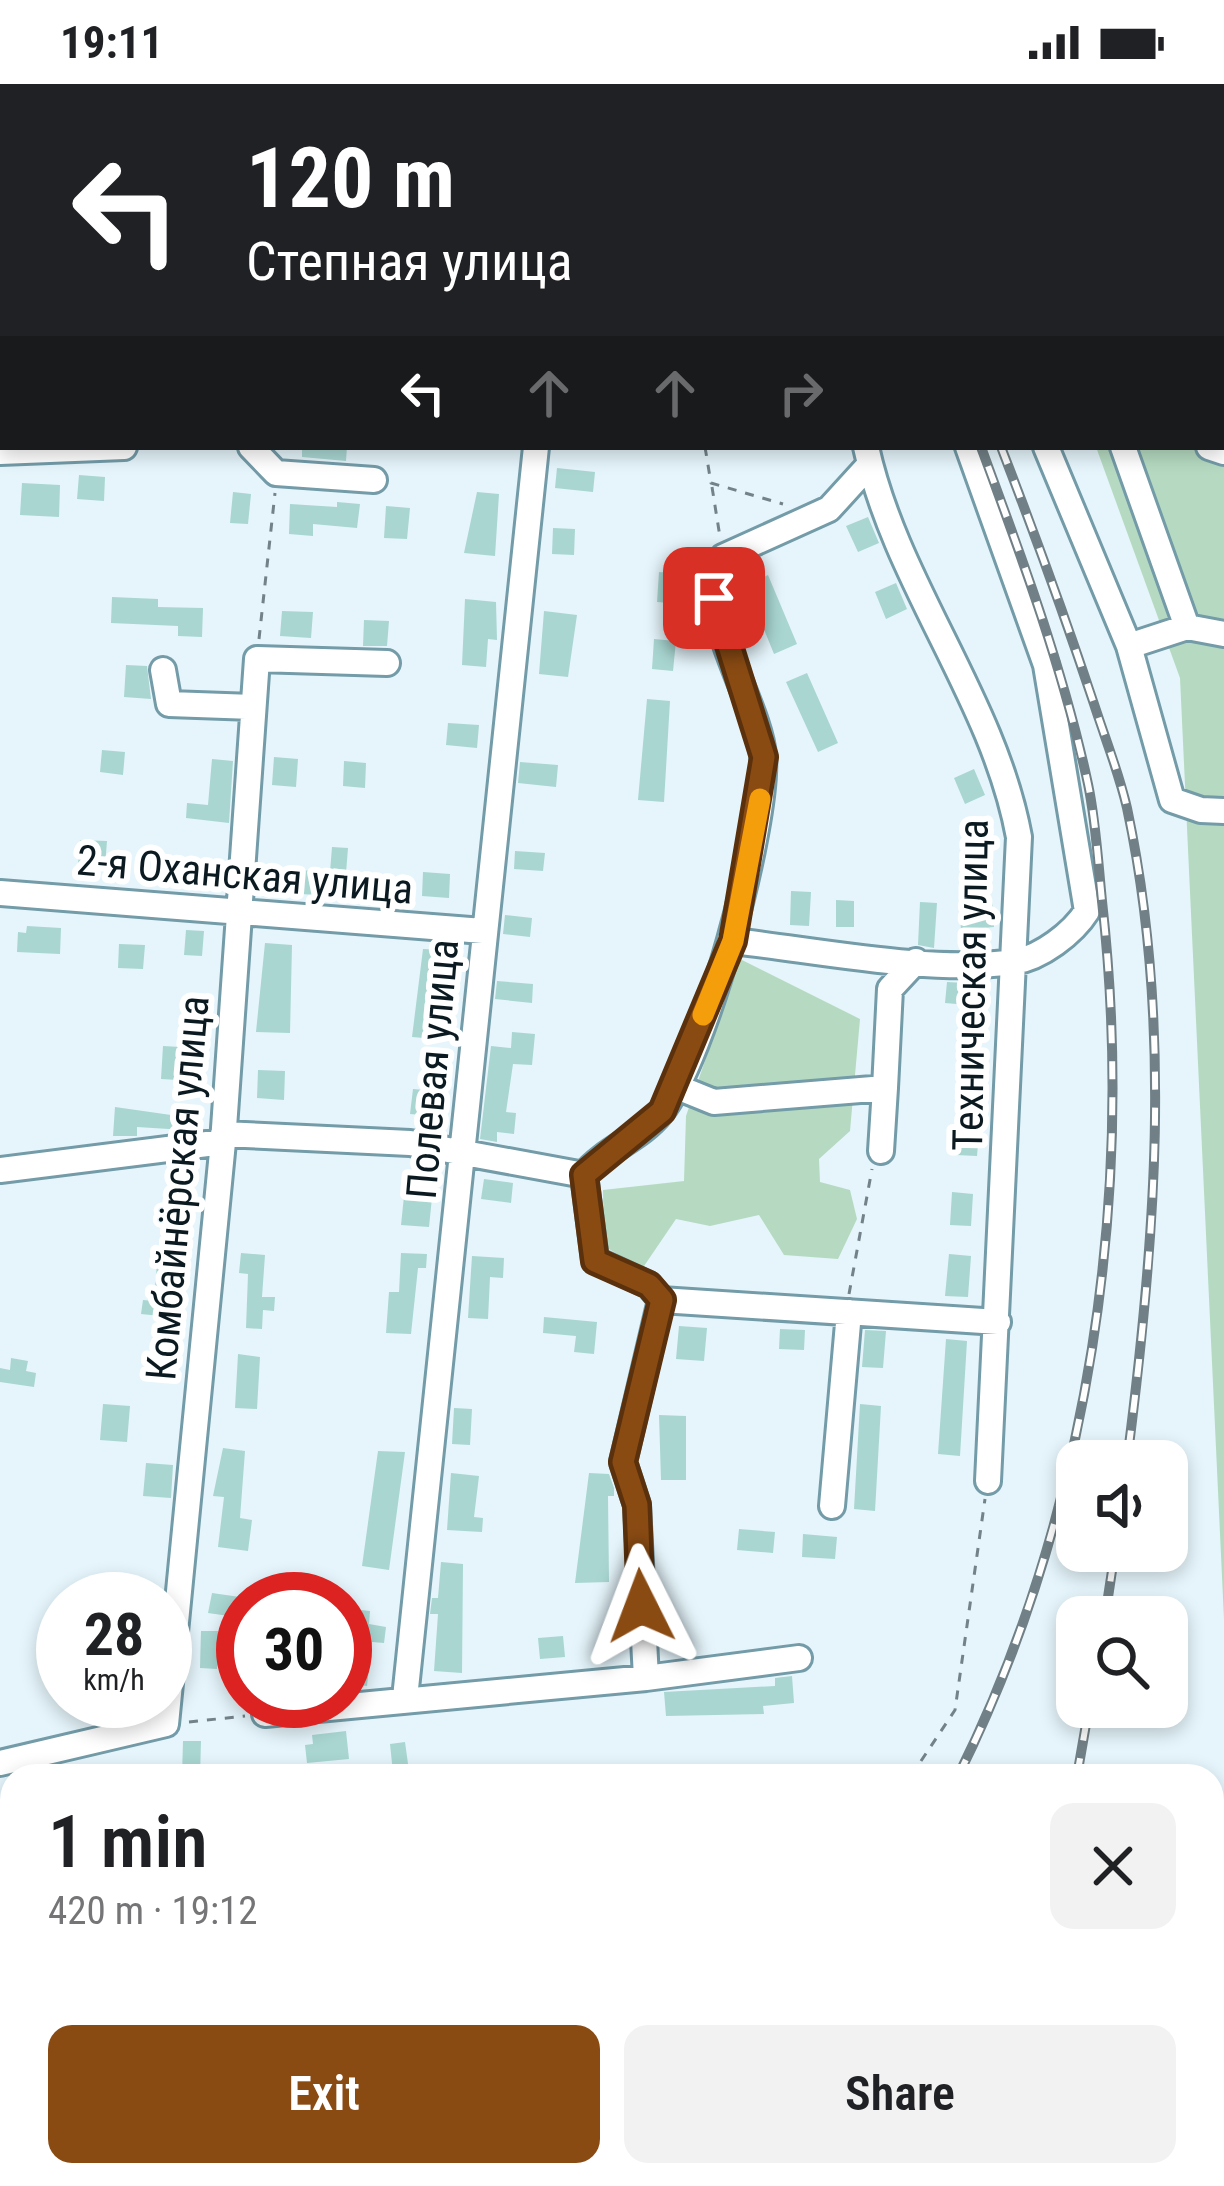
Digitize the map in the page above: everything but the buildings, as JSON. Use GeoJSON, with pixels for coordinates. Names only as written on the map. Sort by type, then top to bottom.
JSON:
{"type":"FeatureCollection","features":[{"type":"Feature","properties":{"kind":"street"},"geometry":{"type":"LineString","coordinates":[[0,452],[50,450]]}},
{"type":"Feature","properties":{"kind":"street"},"geometry":{"type":"LineString","coordinates":[[254,450],[276,473],[374,480]]}},
{"type":"Feature","properties":{"kind":"street","name":"Полевая улица"},"geometry":{"type":"LineString","coordinates":[[405,1697],[464,1154],[459,1069],[483,931],[536,450]]}},
{"type":"Feature","properties":{"kind":"street"},"geometry":{"type":"LineString","coordinates":[[733,941],[916,961],[1016,962],[1074,932],[1088,911],[1046,665],[969,450]]}},
{"type":"Feature","properties":{"kind":"street"},"geometry":{"type":"LineString","coordinates":[[1047,450],[1129,646],[1172,800],[1201,810],[1224,811]]}},
{"type":"Feature","properties":{"kind":"street"},"geometry":{"type":"LineString","coordinates":[[1125,450],[1187,627]]}},
{"type":"Feature","properties":{"kind":"street"},"geometry":{"type":"LineString","coordinates":[[868,456],[829,509],[723,557],[715,567],[716,616],[757,723],[764,757],[733,941],[676,1087],[648,1126],[597,1160],[584,1175],[595,1261],[649,1285],[662,1300],[998,1322]]}},
{"type":"Feature","properties":{"kind":"street","name":"Техническая улица"},"geometry":{"type":"LineString","coordinates":[[868,456],[1011,796],[1018,837],[1016,962],[988,1481]]}},
{"type":"Feature","properties":{"kind":"street"},"geometry":{"type":"LineString","coordinates":[[1129,646],[1187,627],[1224,634]]}},
{"type":"Feature","properties":{"kind":"street"},"geometry":{"type":"LineString","coordinates":[[256,658],[387,663]]}},
{"type":"Feature","properties":{"kind":"street","name":"Комбайнёрская улица"},"geometry":{"type":"LineString","coordinates":[[181,1572],[223,1138],[256,658]]}},
{"type":"Feature","properties":{"kind":"street"},"geometry":{"type":"LineString","coordinates":[[163,670],[169,704],[253,707]]}},
{"type":"Feature","properties":{"kind":"street","name":"2-я Оханская улица"},"geometry":{"type":"LineString","coordinates":[[0,893],[240,916],[483,931]]}},
{"type":"Feature","properties":{"kind":"street"},"geometry":{"type":"LineString","coordinates":[[881,1151],[890,989],[916,961]]}},
{"type":"Feature","properties":{"kind":"street"},"geometry":{"type":"LineString","coordinates":[[676,1087],[714,1102],[885,1088]]}},
{"type":"Feature","properties":{"kind":"street"},"geometry":{"type":"LineString","coordinates":[[0,1170],[223,1138],[410,1143],[584,1175]]}},
{"type":"Feature","properties":{"kind":"street"},"geometry":{"type":"LineString","coordinates":[[646,1678],[637,1505],[623,1462],[662,1300]]}},
{"type":"Feature","properties":{"kind":"street"},"geometry":{"type":"LineString","coordinates":[[832,1506],[848,1312]]}},
{"type":"Feature","properties":{"kind":"street"},"geometry":{"type":"LineString","coordinates":[[372,1701],[646,1678],[800,1658]]}},
{"type":"Feature","properties":{"kind":"street"},"geometry":{"type":"LineString","coordinates":[[0,1763],[149,1728]]}},
{"type":"Feature","properties":{"kind":"path"},"geometry":{"type":"LineString","coordinates":[[706,450],[723,557]]}},
{"type":"Feature","properties":{"kind":"path"},"geometry":{"type":"LineString","coordinates":[[256,658],[276,473]]}},
{"type":"Feature","properties":{"kind":"path"},"geometry":{"type":"LineString","coordinates":[[711,483],[727,492],[799,508],[809,519]]}},
{"type":"Feature","properties":{"kind":"path"},"geometry":{"type":"LineString","coordinates":[[848,1312],[850,1266],[864,1231],[870,1173],[881,1151]]}},
{"type":"Feature","properties":{"kind":"path"},"geometry":{"type":"LineString","coordinates":[[919,1764],[955,1710],[988,1481]]}},
{"type":"Feature","properties":{"kind":"green space"},"geometry":{"type":"Polygon","coordinates":[[[1097,450],[1224,450],[1224,1619],[1180,678],[1097,450]]]}},
{"type":"Feature","properties":{"kind":"green space"},"geometry":{"type":"Polygon","coordinates":[[[740,959],[860,1019],[850,1131],[819,1159],[820,1182],[850,1190],[857,1219],[838,1259],[784,1255],[759,1215],[710,1226],[676,1219],[642,1269],[604,1246],[603,1190],[684,1181],[686,1116],[740,959]]]}},
{"type":"Feature","properties":{"kind":"railway"},"geometry":{"type":"LineString","coordinates":[[963,1764],[1041,1569],[1070,1460],[1092,1349],[1106,1237],[1112,1124],[1111,1012],[1088,784],[1054,656],[982,450]]}},
{"type":"Feature","properties":{"kind":"railway"},"geometry":{"type":"LineString","coordinates":[[1002,450],[1116,769],[1141,889],[1155,1052],[1155,1134],[1145,1298],[1129,1440]]}},
{"type":"Feature","properties":{"kind":"railway"},"geometry":{"type":"LineString","coordinates":[[1108,1596],[1112,1572]]}},
{"type":"Feature","properties":{"kind":"railway"},"geometry":{"type":"LineString","coordinates":[[1079,1764],[1085,1728]]}},
{"type":"Feature","properties":{"kind":"slow traffic"},"geometry":{"type":"LineString","coordinates":[[703,1015],[733,941],[760,799]]}},
{"type":"Feature","properties":{"kind":"route"},"geometry":{"type":"LineString","coordinates":[[641,1606],[637,1505],[626,1483],[623,1462],[662,1300],[649,1285],[595,1261],[584,1175],[662,1111],[676,1087],[733,941],[764,757],[714,598]]}}]}
